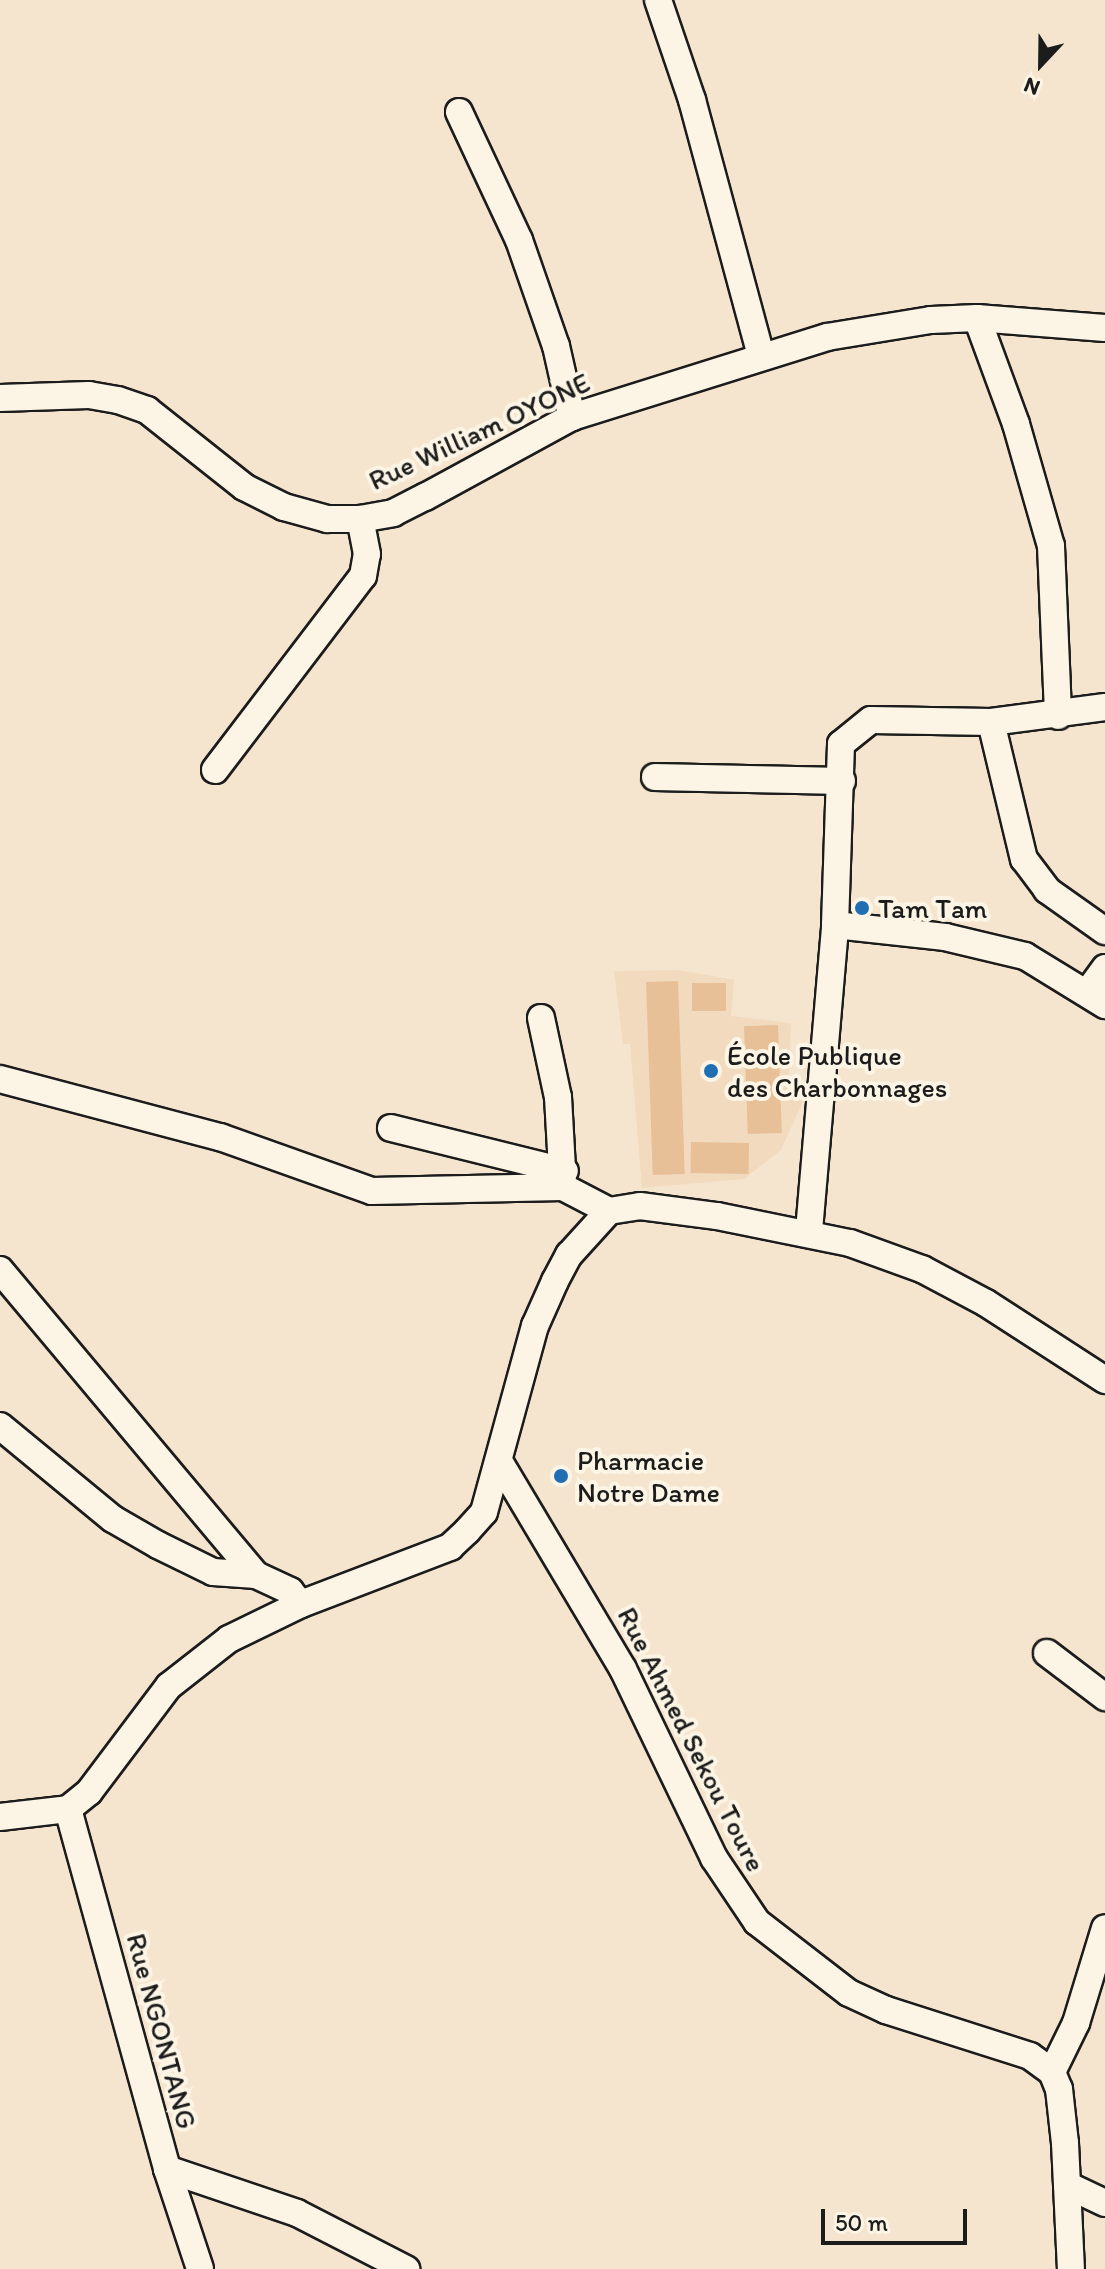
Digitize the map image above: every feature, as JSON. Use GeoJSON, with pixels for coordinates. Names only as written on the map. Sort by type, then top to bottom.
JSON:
{"type":"FeatureCollection","features":[{"type":"Feature","properties":{"kind":"street"},"geometry":{"type":"LineString","coordinates":[[658,0],[696,114],[761,355]]}},
{"type":"Feature","properties":{"kind":"street"},"geometry":{"type":"LineString","coordinates":[[459,112],[519,240],[556,346],[572,417]]}},
{"type":"Feature","properties":{"kind":"street"},"geometry":{"type":"LineString","coordinates":[[977,318],[1016,424],[1051,546],[1058,716]]}},
{"type":"Feature","properties":{"kind":"street","name":"Rue William OYONE"},"geometry":{"type":"LineString","coordinates":[[0,398],[89,395],[118,400],[147,410],[257,493],[327,519],[360,519],[414,502],[572,417],[761,355],[879,327],[977,318],[1105,328]]}},
{"type":"Feature","properties":{"kind":"street"},"geometry":{"type":"LineString","coordinates":[[215,770],[363,576],[367,554],[360,519]]}},
{"type":"Feature","properties":{"kind":"street"},"geometry":{"type":"LineString","coordinates":[[809,1231],[835,925],[841,744],[855,728],[871,720],[991,722],[1058,716],[1105,707]]}},
{"type":"Feature","properties":{"kind":"street"},"geometry":{"type":"LineString","coordinates":[[991,722],[1024,859],[1047,890],[1105,931]]}},
{"type":"Feature","properties":{"kind":"street"},"geometry":{"type":"LineString","coordinates":[[655,777],[842,781]]}},
{"type":"Feature","properties":{"kind":"street"},"geometry":{"type":"LineString","coordinates":[[835,925],[988,945],[1025,956],[1096,999],[1105,968]]}},
{"type":"Feature","properties":{"kind":"street"},"geometry":{"type":"LineString","coordinates":[[541,1018],[558,1097],[564,1179]]}},
{"type":"Feature","properties":{"kind":"street"},"geometry":{"type":"LineString","coordinates":[[0,1079],[220,1137],[372,1191],[564,1179]]}},
{"type":"Feature","properties":{"kind":"street"},"geometry":{"type":"LineString","coordinates":[[391,1128],[564,1179],[609,1211]]}},
{"type":"Feature","properties":{"kind":"street"},"geometry":{"type":"LineString","coordinates":[[0,1817],[68,1809],[89,1792],[169,1686],[229,1639],[301,1604],[450,1547],[484,1512],[520,1375],[555,1281],[569,1255],[609,1211],[640,1206],[809,1231],[922,1269],[986,1303],[1105,1380]]}},
{"type":"Feature","properties":{"kind":"street"},"geometry":{"type":"LineString","coordinates":[[0,1270],[256,1575]]}},
{"type":"Feature","properties":{"kind":"street"},"geometry":{"type":"LineString","coordinates":[[0,1426],[113,1519],[213,1572],[256,1575],[290,1591],[301,1604]]}},
{"type":"Feature","properties":{"kind":"street","name":"Rue Ahmed Sekou Toure"},"geometry":{"type":"LineString","coordinates":[[499,1461],[623,1669],[714,1858],[757,1922],[849,1993],[886,2010],[1030,2056],[1052,2072]]}},
{"type":"Feature","properties":{"kind":"street"},"geometry":{"type":"LineString","coordinates":[[1047,1653],[1105,1697]]}},
{"type":"Feature","properties":{"kind":"street","name":"Rue NGONTANG"},"geometry":{"type":"LineString","coordinates":[[68,1809],[167,2169],[200,2269]]}},
{"type":"Feature","properties":{"kind":"street"},"geometry":{"type":"LineString","coordinates":[[1071,2269],[1059,2089],[1052,2072],[1076,2023],[1105,1928]]}},
{"type":"Feature","properties":{"kind":"street"},"geometry":{"type":"LineString","coordinates":[[167,2169],[297,2213],[406,2269]]}},
{"type":"Feature","properties":{"kind":"street"},"geometry":{"type":"LineString","coordinates":[[1067,2185],[1105,2203]]}},
{"type":"Feature","properties":{"kind":"shaded area","name":"École Publique des Charbonnages"},"geometry":{"type":"Polygon","coordinates":[[[679,970],[734,980],[731,1016],[791,1023],[788,1098],[803,1101],[781,1150],[744,1179],[642,1188],[630,1044],[623,1044],[614,971],[679,970]]]}},
{"type":"Feature","properties":{"kind":"building"},"geometry":{"type":"Polygon","coordinates":[[[678,981],[685,1174],[653,1175],[646,982],[678,981]]]}},
{"type":"Feature","properties":{"kind":"building"},"geometry":{"type":"Polygon","coordinates":[[[692,983],[726,983],[726,1011],[692,1011],[692,983]]]}},
{"type":"Feature","properties":{"kind":"building"},"geometry":{"type":"Polygon","coordinates":[[[778,1025],[782,1133],[748,1134],[744,1026],[778,1025]]]}},
{"type":"Feature","properties":{"kind":"building"},"geometry":{"type":"Polygon","coordinates":[[[691,1142],[749,1143],[748,1174],[690,1173],[691,1142]]]}},
{"type":"Feature","properties":{"kind":"place","name":"Tam Tam"},"geometry":{"type":"Point","coordinates":[862,908]}},
{"type":"Feature","properties":{"kind":"place","name":"École Publique des Charbonnages"},"geometry":{"type":"Point","coordinates":[711,1071]}},
{"type":"Feature","properties":{"kind":"place","name":"Pharmacie Notre Dame"},"geometry":{"type":"Point","coordinates":[561,1476]}}]}
